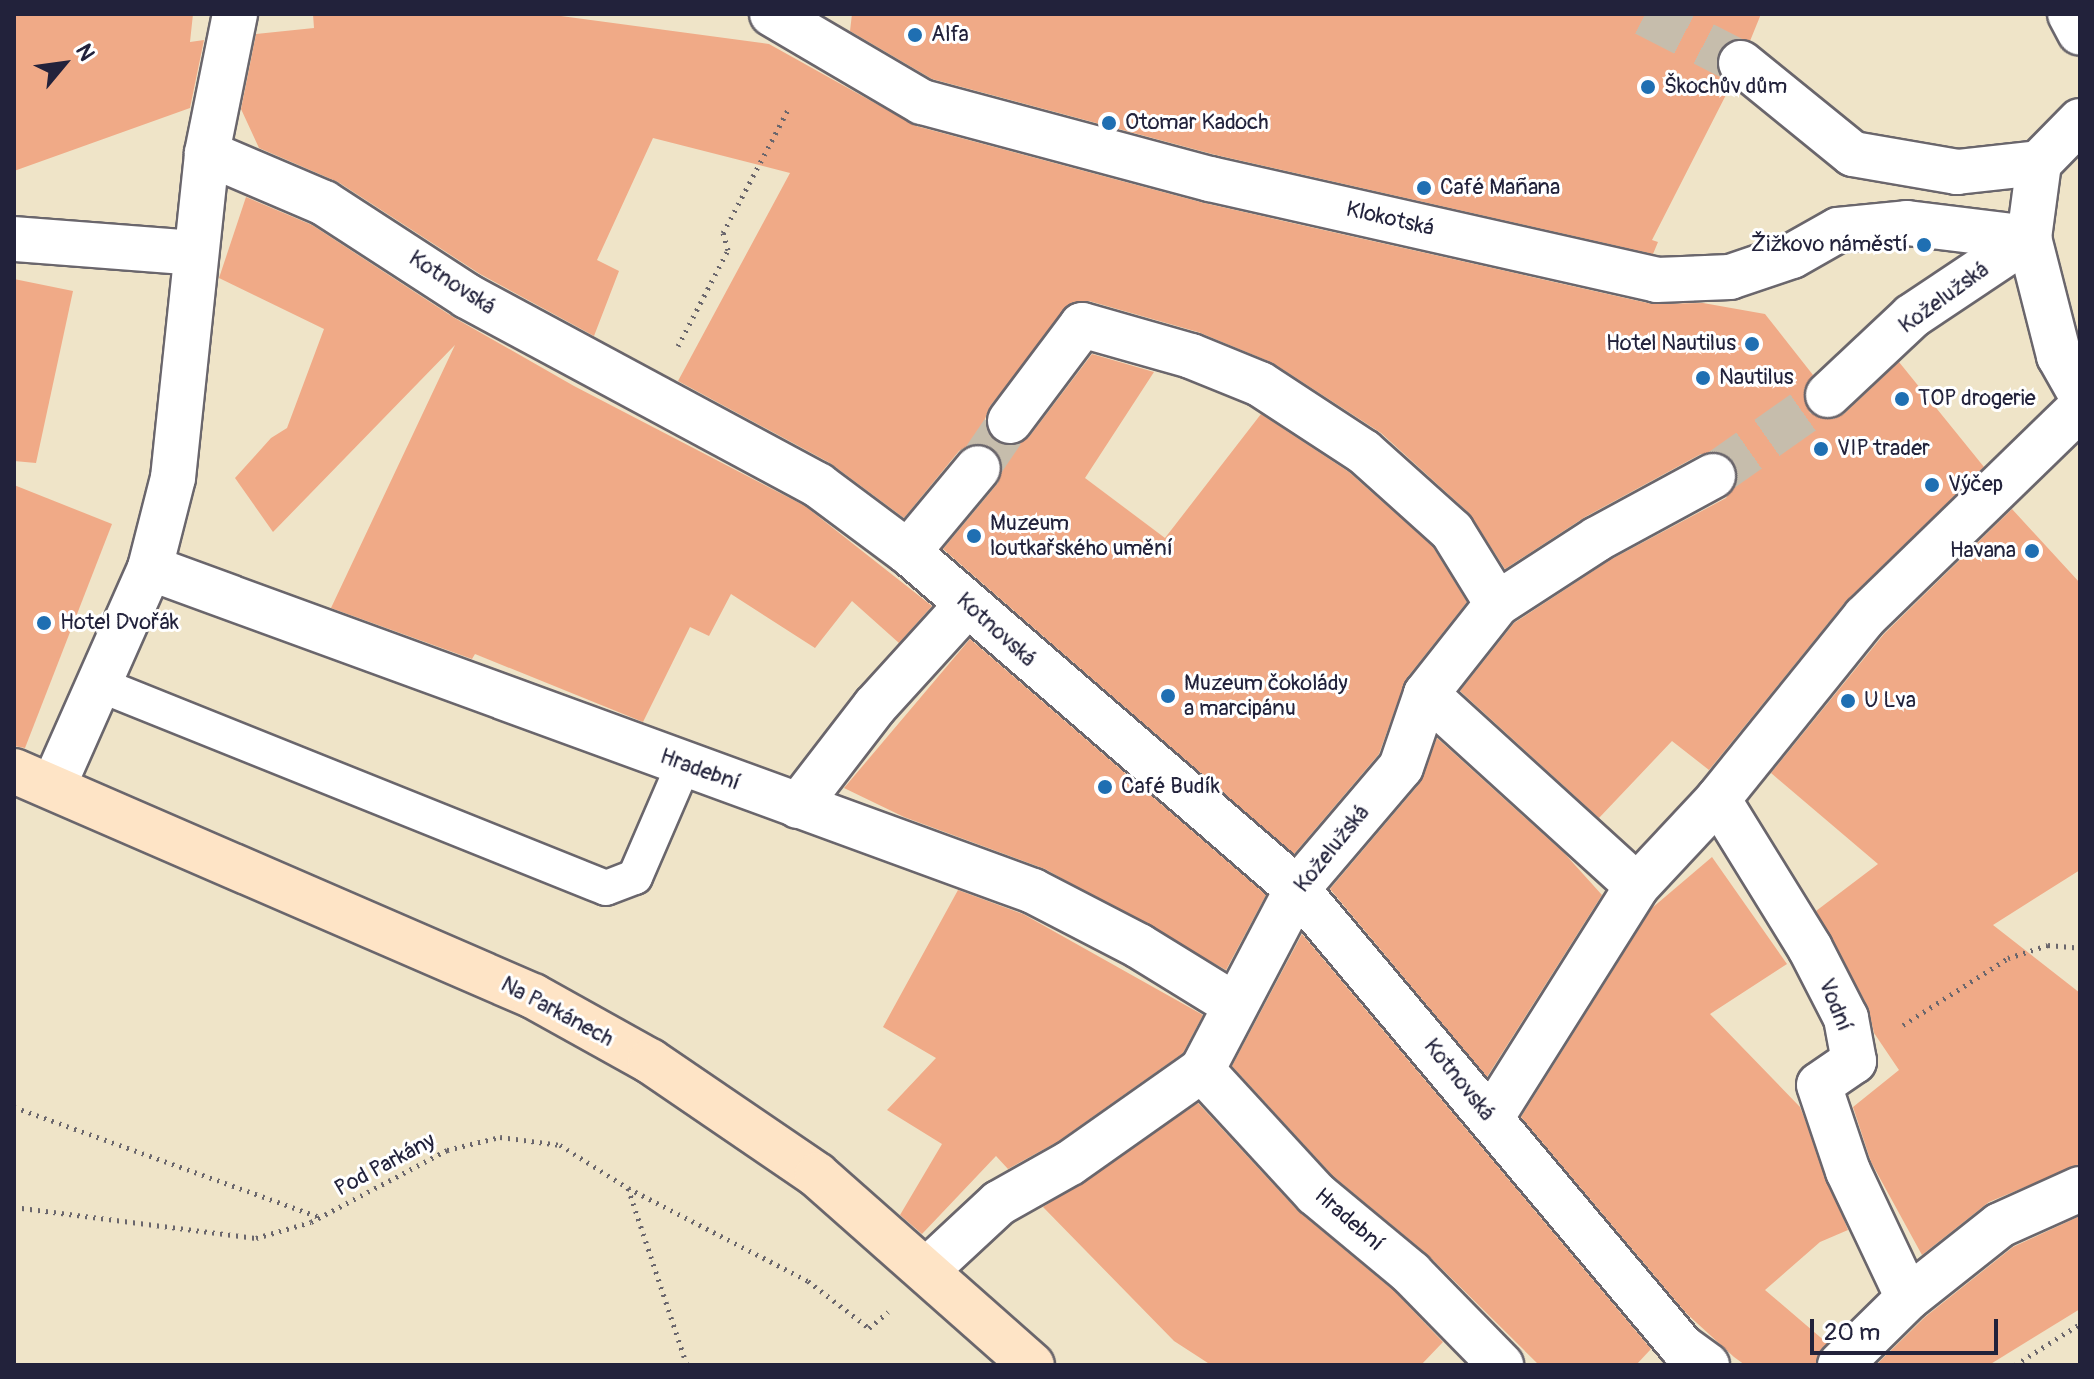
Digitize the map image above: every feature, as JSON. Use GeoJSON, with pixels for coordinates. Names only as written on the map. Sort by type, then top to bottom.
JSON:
{"type":"FeatureCollection","features":[{"type":"Feature","properties":{"kind":"main road","name":"Na Parkánech"},"geometry":{"type":"LineString","coordinates":[[34,779],[533,996],[650,1061],[817,1175],[928,1269],[1032,1365]]}},
{"type":"Feature","properties":{"kind":"street"},"geometry":{"type":"LineString","coordinates":[[34,779],[98,684],[150,568],[173,478],[207,153],[235,14]]}},
{"type":"Feature","properties":{"kind":"street","name":"Klokotská"},"geometry":{"type":"LineString","coordinates":[[772,14],[922,102],[1210,179],[1657,280],[1730,277],[1792,256],[1838,230],[1907,223],[2029,238]]}},
{"type":"Feature","properties":{"kind":"street"},"geometry":{"type":"LineString","coordinates":[[2070,14],[2080,33]]}},
{"type":"Feature","properties":{"kind":"street"},"geometry":{"type":"LineString","coordinates":[[1741,63],[1853,154],[1957,172],[2039,163]]}},
{"type":"Feature","properties":{"kind":"street"},"geometry":{"type":"LineString","coordinates":[[2080,121],[2039,163],[2029,238],[2059,356],[2080,393]]}},
{"type":"Feature","properties":{"kind":"street","name":"Kotnovská"},"geometry":{"type":"LineString","coordinates":[[207,153],[324,203],[467,296],[654,393],[818,485],[908,552],[1297,889],[1491,1118],[1684,1359]]}},
{"type":"Feature","properties":{"kind":"street","name":"Koželužská"},"geometry":{"type":"LineString","coordinates":[[1828,395],[1912,316],[2029,238]]}},
{"type":"Feature","properties":{"kind":"street"},"geometry":{"type":"LineString","coordinates":[[14,239],[195,253]]}},
{"type":"Feature","properties":{"kind":"street"},"geometry":{"type":"LineString","coordinates":[[1010,421],[1082,325],[1191,356],[1260,384],[1364,452],[1452,531],[1497,604]]}},
{"type":"Feature","properties":{"kind":"street"},"geometry":{"type":"LineString","coordinates":[[1491,1118],[1637,886],[1718,799],[1865,617],[2080,408]]}},
{"type":"Feature","properties":{"kind":"street"},"geometry":{"type":"LineString","coordinates":[[908,552],[978,468]]}},
{"type":"Feature","properties":{"kind":"street","name":"Koželužská"},"geometry":{"type":"LineString","coordinates":[[928,1269],[999,1203],[1070,1163],[1202,1070],[1297,889],[1401,767],[1426,694],[1497,604],[1597,539],[1713,476]]}},
{"type":"Feature","properties":{"kind":"street","name":"Hradební"},"geometry":{"type":"LineString","coordinates":[[150,568],[1033,891],[1139,946],[1235,1005]]}},
{"type":"Feature","properties":{"kind":"street"},"geometry":{"type":"LineString","coordinates":[[798,806],[875,706],[967,605]]}},
{"type":"Feature","properties":{"kind":"street"},"geometry":{"type":"LineString","coordinates":[[1426,694],[1637,886]]}},
{"type":"Feature","properties":{"kind":"street","name":"Vodní"},"geometry":{"type":"LineString","coordinates":[[1718,799],[1810,948],[1846,1018],[1854,1061],[1819,1085],[1848,1171],[1908,1298]]}},
{"type":"Feature","properties":{"kind":"street","name":"Hradební"},"geometry":{"type":"LineString","coordinates":[[1202,1070],[1316,1194],[1411,1273],[1501,1365]]}},
{"type":"Feature","properties":{"kind":"street"},"geometry":{"type":"LineString","coordinates":[[1840,1365],[1908,1298],[2000,1225],[2080,1189]]}},
{"type":"Feature","properties":{"kind":"lane"},"geometry":{"type":"LineString","coordinates":[[98,684],[606,888],[635,877],[684,764]]}},
{"type":"Feature","properties":{"kind":"path"},"geometry":{"type":"LineString","coordinates":[[654,393],[728,250],[723,233],[789,108]]}},
{"type":"Feature","properties":{"kind":"path"},"geometry":{"type":"LineString","coordinates":[[1854,1061],[2008,958],[2048,945],[2080,948]]}},
{"type":"Feature","properties":{"kind":"path"},"geometry":{"type":"LineString","coordinates":[[14,1107],[320,1217]]}},
{"type":"Feature","properties":{"kind":"path","name":"Pod Parkány"},"geometry":{"type":"LineString","coordinates":[[14,1207],[256,1238],[320,1217],[447,1150],[500,1137],[560,1145],[628,1188],[808,1281],[869,1328]]}},
{"type":"Feature","properties":{"kind":"path"},"geometry":{"type":"LineString","coordinates":[[628,1188],[687,1365]]}},
{"type":"Feature","properties":{"kind":"path"},"geometry":{"type":"LineString","coordinates":[[2015,1365],[2080,1324]]}},
{"type":"Feature","properties":{"kind":"building"},"geometry":{"type":"Polygon","coordinates":[[[14,14],[193,14],[190,42],[204,40],[190,108],[14,171],[14,14]]]}},
{"type":"Feature","properties":{"kind":"building"},"geometry":{"type":"Polygon","coordinates":[[[313,14],[546,14],[769,44],[916,126],[1204,203],[1652,304],[1703,303],[1765,314],[1813,375],[1804,389],[1810,413],[1833,419],[1844,414],[1899,362],[1984,467],[1846,601],[1709,770],[1672,741],[1599,818],[1460,691],[1514,623],[1610,560],[1726,498],[1738,477],[1727,455],[1701,454],[1585,517],[1505,569],[1469,513],[1381,433],[1273,363],[1198,332],[1089,301],[1073,302],[990,406],[985,419],[994,440],[1008,446],[1029,437],[1092,354],[1154,372],[1085,478],[1165,538],[1261,414],[1349,472],[1433,547],[1467,602],[1406,679],[1379,754],[1294,854],[943,549],[998,483],[1002,460],[993,448],[970,444],[959,451],[904,518],[830,463],[678,381],[790,173],[653,138],[597,260],[619,271],[594,336],[480,274],[338,182],[259,148],[241,109],[256,34],[314,28],[313,14]]]}},
{"type":"Feature","properties":{"kind":"building"},"geometry":{"type":"Polygon","coordinates":[[[852,14],[1761,14],[1750,41],[1733,39],[1721,48],[1717,71],[1730,87],[1652,240],[1658,242],[1653,254],[1216,155],[932,79],[850,31],[852,14]]]}},
{"type":"Feature","properties":{"kind":"building"},"geometry":{"type":"Polygon","coordinates":[[[246,197],[312,225],[453,317],[574,386],[805,506],[932,606],[899,643],[852,601],[815,648],[731,594],[709,636],[690,627],[643,722],[475,654],[472,659],[331,608],[455,345],[273,532],[235,478],[271,438],[287,428],[324,329],[219,278],[246,197]]]}},
{"type":"Feature","properties":{"kind":"building"},"geometry":{"type":"Polygon","coordinates":[[[14,279],[73,291],[36,463],[14,461],[14,279]]]}},
{"type":"Feature","properties":{"kind":"building","name":"Hotel Dvořák"},"geometry":{"type":"Polygon","coordinates":[[[14,485],[112,524],[25,748],[14,746],[14,485]]]}},
{"type":"Feature","properties":{"kind":"building"},"geometry":{"type":"Polygon","coordinates":[[[2012,509],[2080,583],[2080,870],[1993,925],[2080,993],[2080,1164],[1989,1202],[1922,1255],[1871,1162],[1853,1107],[1899,1070],[1874,1033],[1868,1007],[1816,911],[1878,864],[1771,773],[1884,634],[2012,509]]]}},
{"type":"Feature","properties":{"kind":"building"},"geometry":{"type":"Polygon","coordinates":[[[970,639],[1266,895],[1226,970],[1045,869],[904,817],[844,788],[970,639]]]}},
{"type":"Feature","properties":{"kind":"building"},"geometry":{"type":"Polygon","coordinates":[[[1437,738],[1565,854],[1602,895],[1487,1077],[1330,889],[1420,783],[1437,738]]]}},
{"type":"Feature","properties":{"kind":"building"},"geometry":{"type":"Polygon","coordinates":[[[1712,857],[1787,964],[1710,1014],[1800,1107],[1848,1230],[1820,1242],[1765,1290],[1827,1343],[1816,1365],[1745,1365],[1734,1357],[1686,1313],[1521,1117],[1652,908],[1712,857]]]}},
{"type":"Feature","properties":{"kind":"building"},"geometry":{"type":"Polygon","coordinates":[[[958,890],[1023,914],[1203,1015],[1183,1053],[1057,1142],[1008,1169],[996,1156],[922,1234],[900,1215],[942,1144],[887,1110],[936,1058],[883,1027],[958,890]]]}},
{"type":"Feature","properties":{"kind":"building"},"geometry":{"type":"Polygon","coordinates":[[[1302,934],[1651,1349],[1636,1365],[1539,1365],[1427,1254],[1333,1176],[1232,1066],[1302,934]]]}},
{"type":"Feature","properties":{"kind":"building"},"geometry":{"type":"Polygon","coordinates":[[[1198,1103],[1298,1211],[1394,1291],[1443,1342],[1421,1365],[1211,1365],[1174,1341],[1043,1207],[1198,1103]]]}},
{"type":"Feature","properties":{"kind":"building"},"geometry":{"type":"Polygon","coordinates":[[[2080,1216],[2080,1309],[1989,1365],[1876,1365],[1925,1317],[2013,1247],[2080,1216]]]}},
{"type":"Feature","properties":{"kind":"tunnel"},"geometry":{"type":"LineString","coordinates":[[1645,14],[1741,63]]}},
{"type":"Feature","properties":{"kind":"tunnel"},"geometry":{"type":"LineString","coordinates":[[1713,476],[1828,395]]}},
{"type":"Feature","properties":{"kind":"tunnel"},"geometry":{"type":"LineString","coordinates":[[978,468],[1010,421]]}},
{"type":"Feature","properties":{"kind":"place","name":"Alfa"},"geometry":{"type":"Point","coordinates":[915,35]}},
{"type":"Feature","properties":{"kind":"place","name":"Škochův dům"},"geometry":{"type":"Point","coordinates":[1648,87]}},
{"type":"Feature","properties":{"kind":"place","name":"Otomar Kadoch"},"geometry":{"type":"Point","coordinates":[1109,123]}},
{"type":"Feature","properties":{"kind":"place","name":"Café Mañana"},"geometry":{"type":"Point","coordinates":[1424,188]}},
{"type":"Feature","properties":{"kind":"place","name":"Žižkovo náměstí"},"geometry":{"type":"Point","coordinates":[1924,245]}},
{"type":"Feature","properties":{"kind":"place","name":"Hotel Nautilus"},"geometry":{"type":"Point","coordinates":[1752,344]}},
{"type":"Feature","properties":{"kind":"place","name":"Nautilus"},"geometry":{"type":"Point","coordinates":[1703,378]}},
{"type":"Feature","properties":{"kind":"place","name":"TOP drogerie"},"geometry":{"type":"Point","coordinates":[1902,399]}},
{"type":"Feature","properties":{"kind":"place","name":"VIP trader"},"geometry":{"type":"Point","coordinates":[1821,449]}},
{"type":"Feature","properties":{"kind":"place","name":"Výčep"},"geometry":{"type":"Point","coordinates":[1932,485]}},
{"type":"Feature","properties":{"kind":"place","name":"Muzeum loutkařského umění"},"geometry":{"type":"Point","coordinates":[974,536]}},
{"type":"Feature","properties":{"kind":"place","name":"Havana"},"geometry":{"type":"Point","coordinates":[2032,551]}},
{"type":"Feature","properties":{"kind":"place","name":"Hotel Dvořák"},"geometry":{"type":"Point","coordinates":[44,623]}},
{"type":"Feature","properties":{"kind":"place","name":"Muzeum čokolády a marcipánu"},"geometry":{"type":"Point","coordinates":[1168,696]}},
{"type":"Feature","properties":{"kind":"place","name":"U Lva"},"geometry":{"type":"Point","coordinates":[1848,701]}},
{"type":"Feature","properties":{"kind":"place","name":"Café Budík"},"geometry":{"type":"Point","coordinates":[1105,787]}}]}
